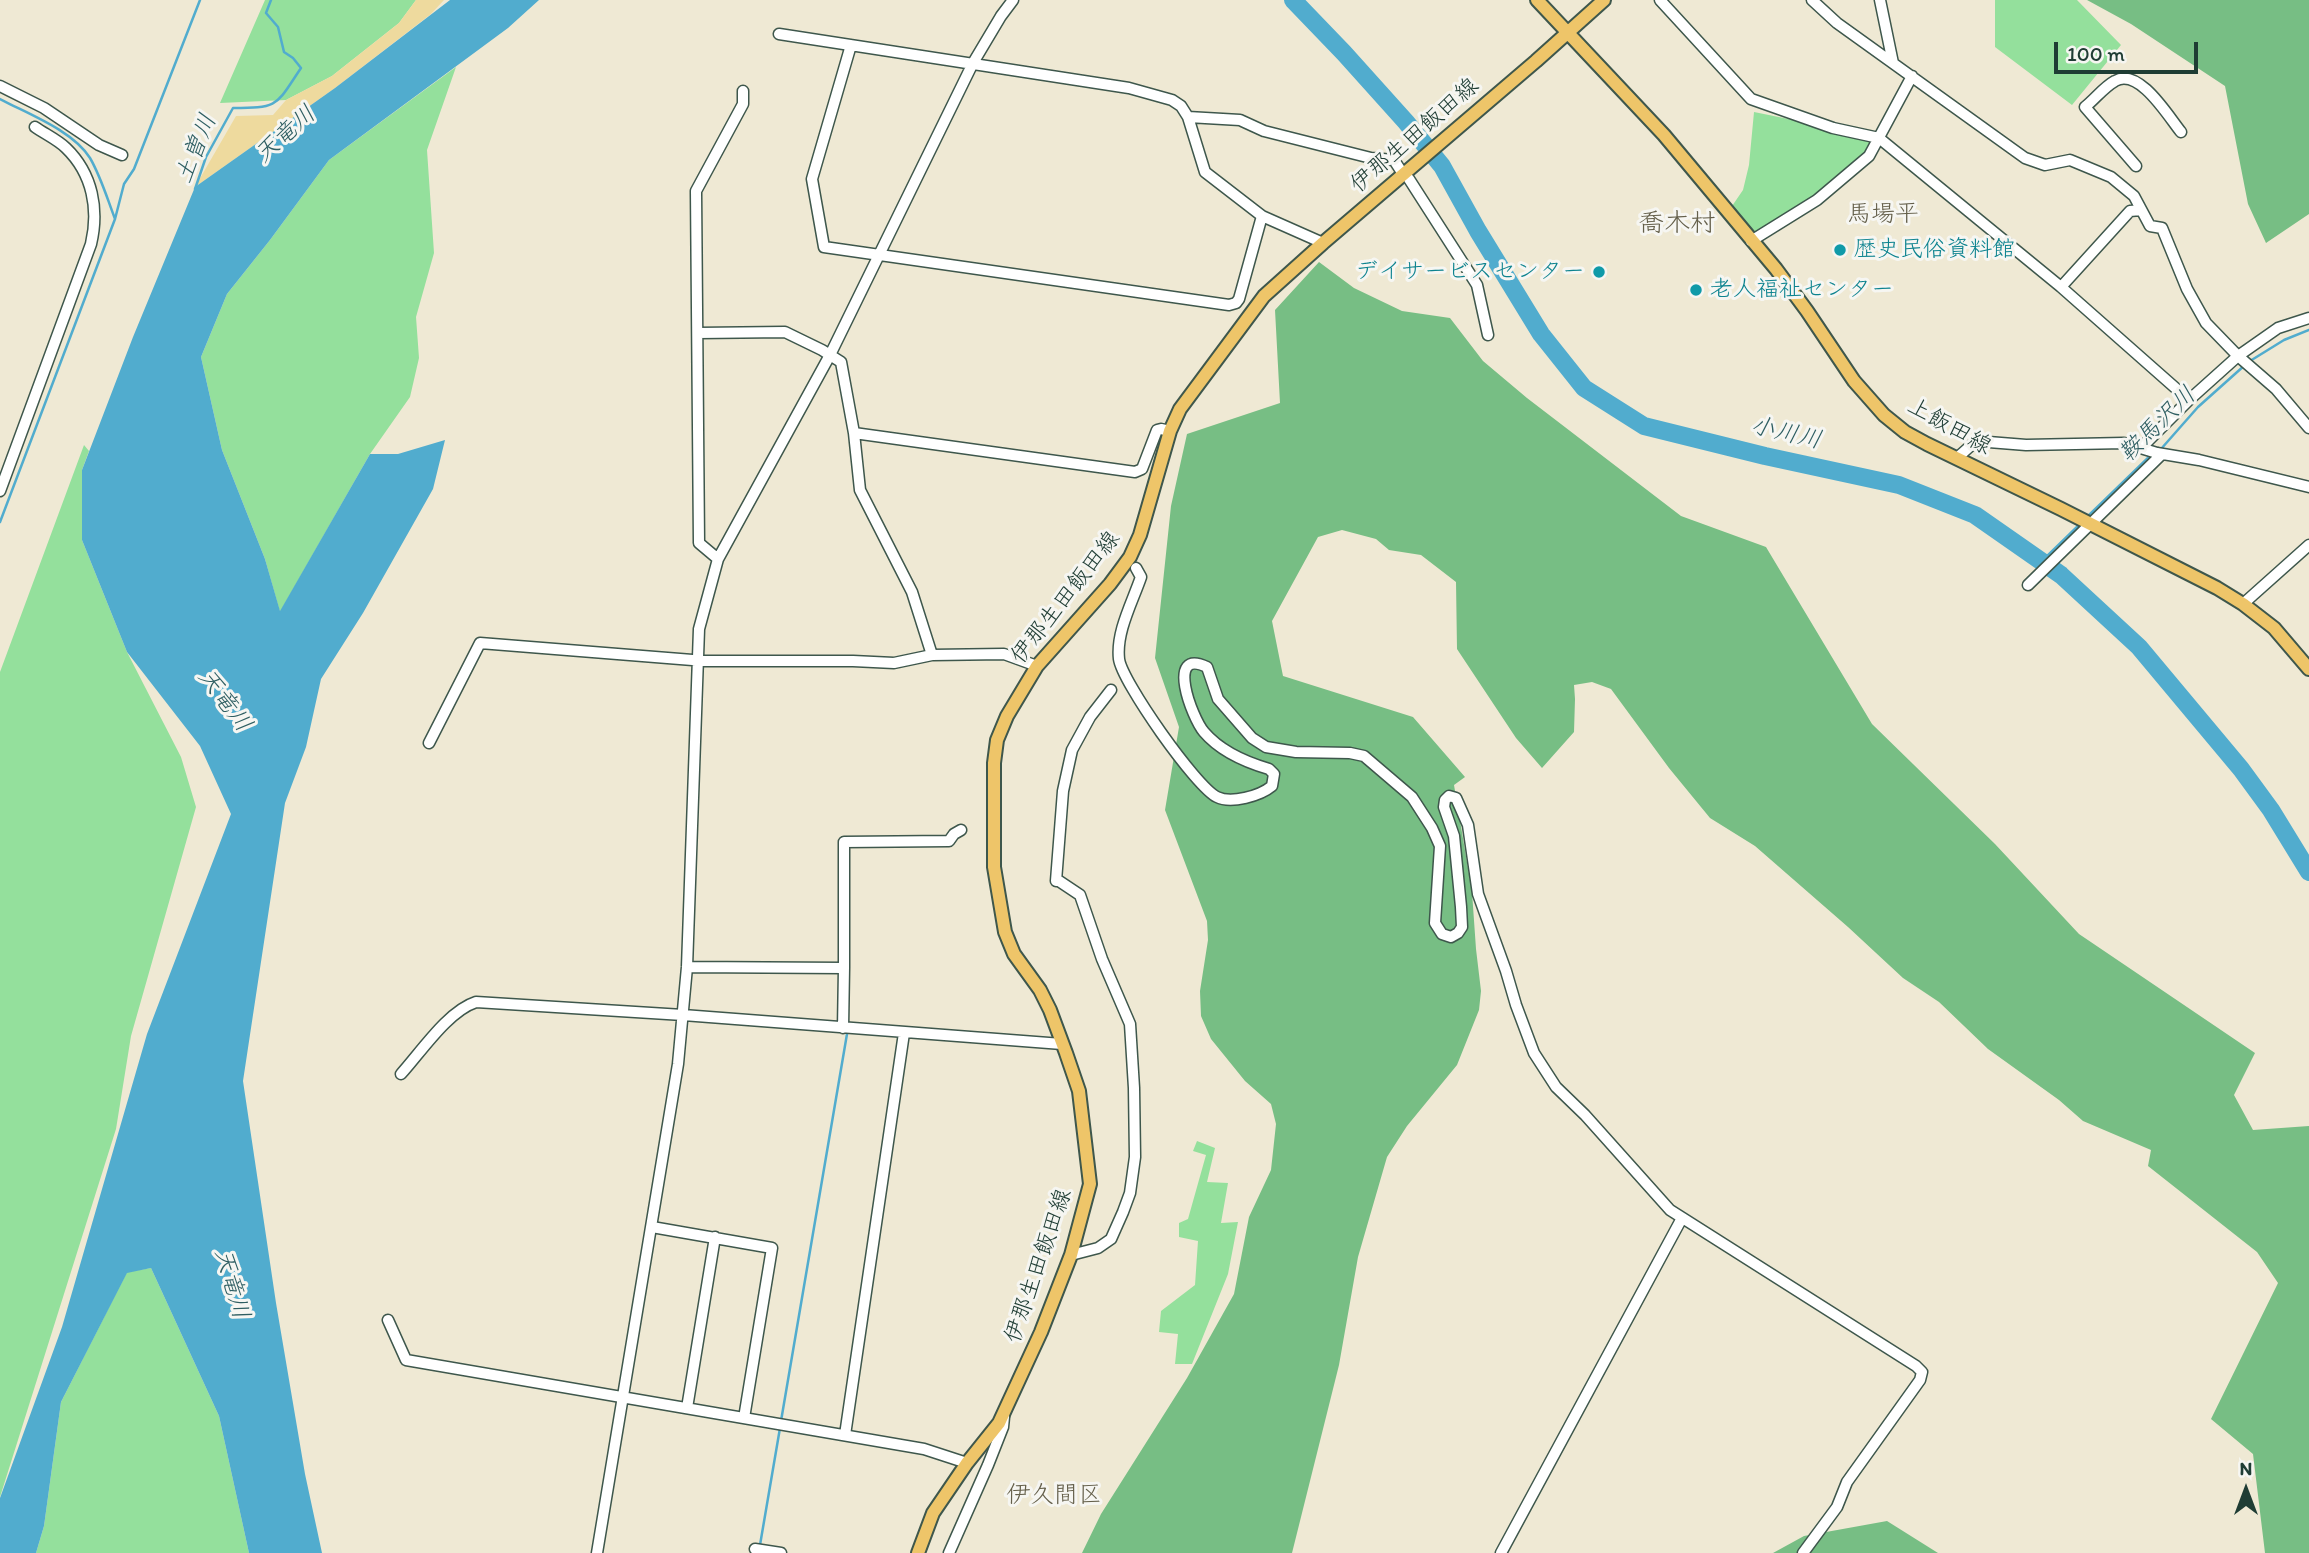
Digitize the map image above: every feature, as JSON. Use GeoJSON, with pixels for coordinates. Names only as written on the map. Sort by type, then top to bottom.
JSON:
{"type":"FeatureCollection","features":[{"type":"Feature","properties":{"kind":"main road","name":"上飯田線"},"geometry":{"type":"LineString","coordinates":[[1537,0],[1664,135],[1807,311],[1870,401],[1905,432],[2217,588],[2274,628],[2309,669]]}},
{"type":"Feature","properties":{"kind":"main road","name":"伊那生田飯田線"},"geometry":{"type":"LineString","coordinates":[[918,1553],[933,1513],[1004,1413],[1041,1332],[1070,1255],[1090,1184],[1079,1091],[1050,1010],[1040,990],[1014,954],[1005,932],[994,867],[994,763],[998,740],[1007,716],[1037,666],[1110,584],[1130,557],[1140,535],[1170,431],[1180,409],[1264,296],[1604,0]]}},
{"type":"Feature","properties":{"kind":"street"},"geometry":{"type":"LineString","coordinates":[[597,1553],[678,1064],[687,967],[699,629],[718,559],[830,355],[973,63],[1013,0]]}},
{"type":"Feature","properties":{"kind":"street"},"geometry":{"type":"LineString","coordinates":[[1660,0],[1751,99],[1833,128],[1879,138],[2061,288],[2189,400]]}},
{"type":"Feature","properties":{"kind":"street"},"geometry":{"type":"LineString","coordinates":[[1812,0],[1837,23],[2025,158],[2045,165],[2070,160],[2112,177],[2134,196],[2150,226],[2162,228],[2187,289],[2206,323],[2251,368],[2276,388],[2309,428]]}},
{"type":"Feature","properties":{"kind":"street"},"geometry":{"type":"LineString","coordinates":[[1880,0],[1893,63]]}},
{"type":"Feature","properties":{"kind":"street"},"geometry":{"type":"LineString","coordinates":[[779,34],[1129,88],[1172,100],[1181,106],[1188,117],[1205,172],[1262,216],[1322,243]]}},
{"type":"Feature","properties":{"kind":"street"},"geometry":{"type":"LineString","coordinates":[[851,45],[813,179],[824,247],[878,257],[1229,305],[1239,299],[1262,216]]}},
{"type":"Feature","properties":{"kind":"street"},"geometry":{"type":"LineString","coordinates":[[1751,241],[1817,200],[1869,156],[1912,76]]}},
{"type":"Feature","properties":{"kind":"street"},"geometry":{"type":"LineString","coordinates":[[2136,166],[2085,107],[2116,80],[2127,77],[2139,82],[2181,132]]}},
{"type":"Feature","properties":{"kind":"street"},"geometry":{"type":"LineString","coordinates":[[0,86],[44,108],[99,145],[122,155]]}},
{"type":"Feature","properties":{"kind":"street"},"geometry":{"type":"LineString","coordinates":[[718,559],[699,543],[696,191],[743,104],[743,90]]}},
{"type":"Feature","properties":{"kind":"street"},"geometry":{"type":"LineString","coordinates":[[1188,117],[1240,120],[1277,135],[1371,158],[1394,160],[1407,174],[1477,285],[1488,335]]}},
{"type":"Feature","properties":{"kind":"street"},"geometry":{"type":"LineString","coordinates":[[0,491],[91,244],[95,220],[94,197],[80,165],[66,148],[35,127]]}},
{"type":"Feature","properties":{"kind":"street"},"geometry":{"type":"LineString","coordinates":[[2061,288],[2130,211],[2141,210]]}},
{"type":"Feature","properties":{"kind":"street"},"geometry":{"type":"LineString","coordinates":[[2142,447],[2189,400],[2240,357],[2278,328],[2309,318]]}},
{"type":"Feature","properties":{"kind":"street"},"geometry":{"type":"LineString","coordinates":[[698,332],[785,332],[841,362],[860,490],[912,592],[932,655]]}},
{"type":"Feature","properties":{"kind":"street"},"geometry":{"type":"LineString","coordinates":[[853,433],[1135,472],[1142,469],[1157,430],[1170,431]]}},
{"type":"Feature","properties":{"kind":"street"},"geometry":{"type":"LineString","coordinates":[[1956,458],[1976,442],[2124,443],[2309,487]]}},
{"type":"Feature","properties":{"kind":"street"},"geometry":{"type":"LineString","coordinates":[[2030,583],[2162,454]]}},
{"type":"Feature","properties":{"kind":"street"},"geometry":{"type":"LineString","coordinates":[[2243,604],[2309,545]]}},
{"type":"Feature","properties":{"kind":"street"},"geometry":{"type":"LineString","coordinates":[[1136,568],[1141,577],[1118,643],[1123,673],[1187,767],[1213,796],[1224,800],[1265,792],[1272,786],[1274,774],[1269,769],[1227,753],[1204,732],[1194,715],[1187,693],[1184,675],[1190,664],[1198,663],[1207,667],[1218,699],[1252,738],[1266,747],[1296,752],[1350,753],[1364,756],[1412,797],[1440,846],[1435,923],[1442,934],[1451,937],[1462,927],[1461,906],[1454,836],[1444,800],[1449,796],[1456,798],[1468,825],[1478,894],[1534,1053],[1556,1087],[1585,1115],[1670,1210],[1905,1359],[1922,1373],[1920,1380],[1847,1482],[1837,1507],[1803,1553]]}},
{"type":"Feature","properties":{"kind":"street"},"geometry":{"type":"LineString","coordinates":[[429,743],[480,643],[698,660],[894,663],[932,655],[1004,654],[1037,666]]}},
{"type":"Feature","properties":{"kind":"street"},"geometry":{"type":"LineString","coordinates":[[1070,1255],[1098,1248],[1111,1239],[1130,1193],[1135,1157],[1130,1024],[1102,959],[1080,895],[1056,881],[1063,792],[1072,750],[1090,717],[1111,690]]}},
{"type":"Feature","properties":{"kind":"street"},"geometry":{"type":"LineString","coordinates":[[844,1028],[844,842],[949,841],[961,830]]}},
{"type":"Feature","properties":{"kind":"street"},"geometry":{"type":"LineString","coordinates":[[687,967],[844,968]]}},
{"type":"Feature","properties":{"kind":"street"},"geometry":{"type":"LineString","coordinates":[[401,1074],[454,1014],[476,1002],[1062,1044]]}},
{"type":"Feature","properties":{"kind":"street"},"geometry":{"type":"LineString","coordinates":[[845,1435],[904,1033]]}},
{"type":"Feature","properties":{"kind":"street"},"geometry":{"type":"LineString","coordinates":[[1501,1553],[1682,1218]]}},
{"type":"Feature","properties":{"kind":"street"},"geometry":{"type":"LineString","coordinates":[[652,1227],[772,1248],[744,1418]]}},
{"type":"Feature","properties":{"kind":"street"},"geometry":{"type":"LineString","coordinates":[[687,1408],[715,1237]]}},
{"type":"Feature","properties":{"kind":"street"},"geometry":{"type":"LineString","coordinates":[[388,1320],[406,1360],[924,1449],[967,1463]]}},
{"type":"Feature","properties":{"kind":"street"},"geometry":{"type":"LineString","coordinates":[[949,1553],[998,1440],[1004,1413]]}},
{"type":"Feature","properties":{"kind":"street"},"geometry":{"type":"LineString","coordinates":[[758,1550],[781,1553]]}},
{"type":"Feature","properties":{"kind":"green space"},"geometry":{"type":"Polygon","coordinates":[[[265,0],[416,0],[399,23],[332,76],[286,100],[220,103],[265,0]]]}},
{"type":"Feature","properties":{"kind":"green space"},"geometry":{"type":"Polygon","coordinates":[[[1995,0],[2077,0],[2121,45],[2072,105],[1995,47],[1995,0]]]}},
{"type":"Feature","properties":{"kind":"green space"},"geometry":{"type":"Polygon","coordinates":[[[2087,0],[2309,0],[2309,214],[2266,243],[2248,204],[2225,86],[2131,24],[2087,0]]]}},
{"type":"Feature","properties":{"kind":"green space"},"geometry":{"type":"Polygon","coordinates":[[[456,67],[427,150],[434,253],[416,317],[419,358],[410,397],[370,454],[280,612],[265,559],[222,450],[201,357],[227,294],[329,160],[456,67]]]}},
{"type":"Feature","properties":{"kind":"green space"},"geometry":{"type":"Polygon","coordinates":[[[1754,112],[1876,140],[1851,172],[1751,241],[1730,209],[1743,190],[1749,165],[1754,112]]]}},
{"type":"Feature","properties":{"kind":"green space"},"geometry":{"type":"Polygon","coordinates":[[[1319,262],[1354,288],[1402,311],[1450,318],[1483,361],[1681,516],[1766,547],[1872,724],[1995,844],[2079,934],[2255,1053],[2234,1095],[2253,1130],[2309,1126],[2309,1553],[2265,1553],[2253,1454],[2211,1419],[2278,1283],[2257,1252],[2148,1166],[2151,1150],[2083,1121],[2059,1100],[1988,1049],[1939,1002],[1903,978],[1755,846],[1710,818],[1611,689],[1592,682],[1574,685],[1574,732],[1542,768],[1516,738],[1457,649],[1456,582],[1421,555],[1389,550],[1376,539],[1342,530],[1318,537],[1272,621],[1283,676],[1413,717],[1465,777],[1454,785],[1472,892],[1481,991],[1479,1010],[1457,1065],[1407,1126],[1387,1157],[1358,1257],[1339,1365],[1292,1553],[1082,1553],[1101,1514],[1187,1378],[1234,1294],[1249,1217],[1271,1170],[1276,1124],[1271,1104],[1245,1081],[1211,1039],[1201,1016],[1200,991],[1208,940],[1207,921],[1165,810],[1179,727],[1155,658],[1171,506],[1187,434],[1280,403],[1275,310],[1319,262]]]}},
{"type":"Feature","properties":{"kind":"green space"},"geometry":{"type":"Polygon","coordinates":[[[84,445],[89,451],[82,470],[82,540],[127,652],[181,757],[196,807],[131,1036],[116,1129],[0,1497],[0,672],[84,445]]]}},
{"type":"Feature","properties":{"kind":"green space"},"geometry":{"type":"Polygon","coordinates":[[[1197,1141],[1215,1148],[1207,1182],[1228,1183],[1221,1223],[1238,1222],[1228,1274],[1192,1364],[1175,1364],[1178,1334],[1159,1332],[1161,1311],[1195,1285],[1198,1241],[1179,1237],[1179,1223],[1188,1219],[1206,1155],[1193,1151],[1197,1141]]]}},
{"type":"Feature","properties":{"kind":"green space"},"geometry":{"type":"Polygon","coordinates":[[[151,1268],[219,1416],[249,1553],[36,1553],[44,1526],[61,1402],[127,1272],[151,1268]]]}},
{"type":"Feature","properties":{"kind":"green space"},"geometry":{"type":"Polygon","coordinates":[[[1887,1521],[1938,1553],[1773,1553],[1804,1536],[1887,1521]]]}},
{"type":"Feature","properties":{"kind":"sand"},"geometry":{"type":"Polygon","coordinates":[[[416,0],[444,0],[431,14],[335,88],[195,187],[236,116],[273,115],[286,100],[332,76],[399,23],[416,0]]]}},
{"type":"Feature","properties":{"kind":"water","name":"天竜川"},"geometry":{"type":"Polygon","coordinates":[[[450,0],[539,0],[508,28],[329,160],[227,294],[201,357],[222,450],[265,559],[280,611],[370,454],[398,454],[445,440],[433,489],[363,613],[321,679],[306,747],[285,803],[243,1081],[276,1303],[305,1474],[322,1553],[249,1553],[219,1416],[151,1268],[127,1273],[61,1402],[44,1526],[36,1553],[0,1553],[0,1498],[62,1327],[147,1034],[231,814],[200,746],[127,652],[82,540],[82,470],[195,187],[335,88],[450,0]]]}},
{"type":"Feature","properties":{"kind":"waterway"},"geometry":{"type":"LineString","coordinates":[[0,522],[115,219],[124,184],[134,169],[200,0]]}},
{"type":"Feature","properties":{"kind":"waterway","name":"土曽川"},"geometry":{"type":"LineString","coordinates":[[195,189],[206,157],[233,108],[260,107],[275,102],[301,68],[284,52],[278,27],[266,13],[271,0]]}},
{"type":"Feature","properties":{"kind":"waterway","name":"小川川"},"geometry":{"type":"LineString","coordinates":[[1293,0],[1406,122],[1442,166],[1541,334],[1584,388],[1644,426],[1899,485],[1975,515],[2061,575],[2139,647],[2241,769],[2271,810],[2309,872]]}},
{"type":"Feature","properties":{"kind":"waterway"},"geometry":{"type":"LineString","coordinates":[[0,99],[61,131],[82,148],[97,173],[115,219]]}},
{"type":"Feature","properties":{"kind":"waterway","name":"鞍馬沢川"},"geometry":{"type":"LineString","coordinates":[[2250,361],[2284,340],[2309,330]]}},
{"type":"Feature","properties":{"kind":"waterway","name":"鞍馬沢川"},"geometry":{"type":"LineString","coordinates":[[2161,449],[2198,407],[2245,365]]}},
{"type":"Feature","properties":{"kind":"waterway","name":"鞍馬沢川"},"geometry":{"type":"LineString","coordinates":[[2086,518],[2152,454]]}},
{"type":"Feature","properties":{"kind":"waterway","name":"鞍馬沢川"},"geometry":{"type":"LineString","coordinates":[[2042,561],[2079,525]]}},
{"type":"Feature","properties":{"kind":"waterway"},"geometry":{"type":"LineString","coordinates":[[781,1421],[847,1034]]}},
{"type":"Feature","properties":{"kind":"waterway"},"geometry":{"type":"LineString","coordinates":[[760,1545],[780,1428]]}},
{"type":"Feature","properties":{"kind":"place","name":"歴史民俗資料館"},"geometry":{"type":"Point","coordinates":[1840,250]}},
{"type":"Feature","properties":{"kind":"place","name":"デイサービスセンター"},"geometry":{"type":"Point","coordinates":[1599,272]}},
{"type":"Feature","properties":{"kind":"place","name":"老人福祉センター"},"geometry":{"type":"Point","coordinates":[1696,290]}},
{"type":"Feature","properties":{"kind":"district","name":"馬場平"},"geometry":{"type":"Point","coordinates":[1883,215]}},
{"type":"Feature","properties":{"kind":"district","name":"喬木村"},"geometry":{"type":"Point","coordinates":[1677,224]}},
{"type":"Feature","properties":{"kind":"district","name":"伊久間区"},"geometry":{"type":"Point","coordinates":[1054,1496]}}]}
